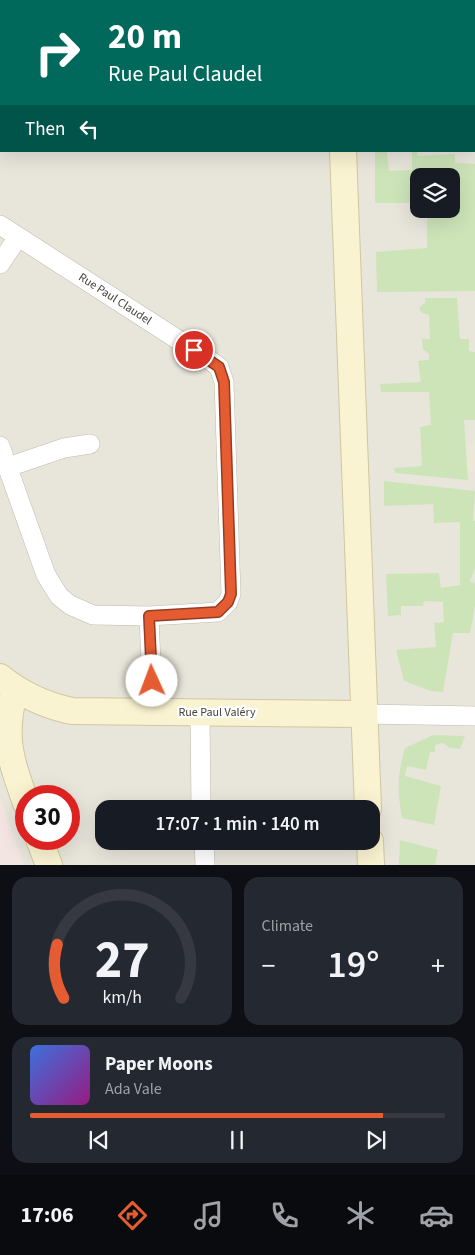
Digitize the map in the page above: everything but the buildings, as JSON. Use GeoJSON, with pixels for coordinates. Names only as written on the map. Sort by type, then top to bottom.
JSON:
{"type":"FeatureCollection","features":[{"type":"Feature","properties":{"kind":"main road"},"geometry":{"type":"LineString","coordinates":[[342,152],[368,800]]}},
{"type":"Feature","properties":{"kind":"main road"},"geometry":{"type":"LineString","coordinates":[[8,683],[9,748],[20,785]]}},
{"type":"Feature","properties":{"kind":"main road","name":"Rue Paul Valéry"},"geometry":{"type":"LineString","coordinates":[[8,683],[46,705],[72,711],[363,714]]}},
{"type":"Feature","properties":{"kind":"main road"},"geometry":{"type":"LineString","coordinates":[[43,850],[49,865]]}},
{"type":"Feature","properties":{"kind":"main road"},"geometry":{"type":"LineString","coordinates":[[370,850],[370,865]]}},
{"type":"Feature","properties":{"kind":"street","name":"Rue Paul Claudel"},"geometry":{"type":"LineString","coordinates":[[0,225],[210,361],[222,373],[224,382],[231,594],[228,602],[218,612],[149,616],[93,615],[70,605],[59,596],[46,576],[0,446]]}},
{"type":"Feature","properties":{"kind":"street"},"geometry":{"type":"LineString","coordinates":[[0,264],[18,237]]}},
{"type":"Feature","properties":{"kind":"street"},"geometry":{"type":"LineString","coordinates":[[8,467],[64,448],[90,444]]}},
{"type":"Feature","properties":{"kind":"street"},"geometry":{"type":"LineString","coordinates":[[149,616],[153,712]]}},
{"type":"Feature","properties":{"kind":"street"},"geometry":{"type":"LineString","coordinates":[[200,712],[202,800]]}},
{"type":"Feature","properties":{"kind":"street"},"geometry":{"type":"LineString","coordinates":[[363,714],[475,716]]}},
{"type":"Feature","properties":{"kind":"street"},"geometry":{"type":"LineString","coordinates":[[204,850],[205,865]]}},
{"type":"Feature","properties":{"kind":"shaded area"},"geometry":{"type":"Polygon","coordinates":[[[0,152],[475,152],[475,865],[0,865],[0,152]]]}},
{"type":"Feature","properties":{"kind":"shaded area"},"geometry":{"type":"Polygon","coordinates":[[[465,444],[475,444],[475,472],[467,471],[465,444]]]}},
{"type":"Feature","properties":{"kind":"shaded area"},"geometry":{"type":"Polygon","coordinates":[[[0,798],[15,840],[15,850],[19,850],[24,865],[0,865],[0,798]]]}},
{"type":"Feature","properties":{"kind":"green space"},"geometry":{"type":"Polygon","coordinates":[[[375,152],[387,152],[389,171],[410,170],[410,203],[375,203],[375,152]]]}},
{"type":"Feature","properties":{"kind":"green space"},"geometry":{"type":"Polygon","coordinates":[[[412,152],[417,152],[418,156],[455,154],[455,163],[475,164],[475,291],[377,292],[376,252],[427,248],[427,218],[460,218],[460,168],[412,168],[412,152]]]}},
{"type":"Feature","properties":{"kind":"green space"},"geometry":{"type":"Polygon","coordinates":[[[425,298],[457,298],[460,339],[469,339],[469,351],[475,352],[475,420],[464,420],[468,480],[395,473],[394,468],[422,466],[420,427],[431,425],[429,392],[381,392],[380,384],[421,382],[418,361],[429,360],[429,354],[423,349],[422,339],[430,339],[429,315],[422,313],[419,308],[425,303],[425,298]]]}},
{"type":"Feature","properties":{"kind":"green space"},"geometry":{"type":"Polygon","coordinates":[[[384,481],[475,491],[473,521],[475,521],[475,568],[470,581],[475,584],[475,606],[470,633],[453,633],[443,692],[431,691],[404,681],[396,650],[436,647],[434,623],[444,622],[443,602],[424,601],[423,606],[401,606],[401,615],[388,616],[386,574],[439,573],[441,588],[460,585],[460,522],[434,523],[433,504],[384,506],[384,481]]]}},
{"type":"Feature","properties":{"kind":"green space"},"geometry":{"type":"Polygon","coordinates":[[[433,735],[465,736],[460,749],[450,748],[443,743],[435,745],[435,752],[430,752],[426,770],[407,766],[405,776],[441,786],[434,825],[402,818],[399,798],[399,775],[405,748],[433,735]]]}},
{"type":"Feature","properties":{"kind":"green space"},"geometry":{"type":"Polygon","coordinates":[[[400,840],[438,850],[435,865],[399,865],[400,840]]]}},
{"type":"Feature","properties":{"kind":"route"},"geometry":{"type":"LineString","coordinates":[[152,681],[149,616],[211,614],[218,612],[224,607],[231,594],[224,382],[219,367],[194,350]]}}]}
